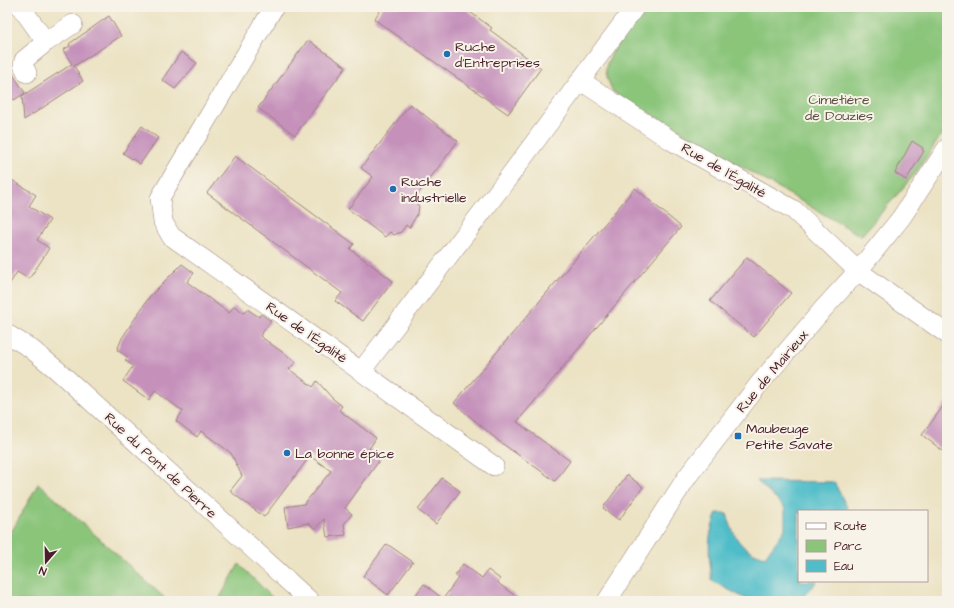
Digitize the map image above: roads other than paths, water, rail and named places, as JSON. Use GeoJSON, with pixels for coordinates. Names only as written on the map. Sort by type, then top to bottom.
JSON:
{"type":"FeatureCollection","features":[{"type":"Feature","properties":{"kind":"street"},"geometry":{"type":"LineString","coordinates":[[21,7],[46,42]]}},
{"type":"Feature","properties":{"kind":"street","name":"Rue de l'Égalité"},"geometry":{"type":"LineString","coordinates":[[274,7],[160,198],[162,222],[171,236],[362,370],[581,81],[635,7]]}},
{"type":"Feature","properties":{"kind":"street"},"geometry":{"type":"LineString","coordinates":[[27,73],[23,64],[24,60],[46,42],[73,24]]}},
{"type":"Feature","properties":{"kind":"street","name":"Rue de l'Égalité"},"geometry":{"type":"LineString","coordinates":[[581,81],[672,141],[794,210],[858,271],[947,334]]}},
{"type":"Feature","properties":{"kind":"street","name":"Rue de Mairieux"},"geometry":{"type":"LineString","coordinates":[[607,601],[687,477],[759,384],[858,271],[901,218],[947,148]]}},
{"type":"Feature","properties":{"kind":"street","name":"Rue du Pont de Pierre"},"geometry":{"type":"LineString","coordinates":[[7,334],[30,348],[57,370],[310,601]]}},
{"type":"Feature","properties":{"kind":"street"},"geometry":{"type":"LineString","coordinates":[[362,370],[494,466]]}},
{"type":"Feature","properties":{"kind":"water"},"geometry":{"type":"Polygon","coordinates":[[[757,481],[834,482],[847,507],[847,510],[798,510],[798,582],[816,582],[800,601],[750,601],[712,581],[709,547],[711,531],[717,513],[727,514],[739,542],[749,550],[765,557],[785,529],[785,508],[757,481]]]}},
{"type":"Feature","properties":{"kind":"place","name":"Ruche d'Entreprises"},"geometry":{"type":"Point","coordinates":[447,54]}},
{"type":"Feature","properties":{"kind":"place","name":"Ruche industrielle"},"geometry":{"type":"Point","coordinates":[393,189]}},
{"type":"Feature","properties":{"kind":"place","name":"Maubeuge Petite Savate"},"geometry":{"type":"Point","coordinates":[738,436]}},
{"type":"Feature","properties":{"kind":"place","name":"La bonne épice"},"geometry":{"type":"Point","coordinates":[287,453]}},
{"type":"Feature","properties":{"kind":"park label","name":"Cimetière de Douzies"},"geometry":{"type":"Point","coordinates":[839,108]}}]}
